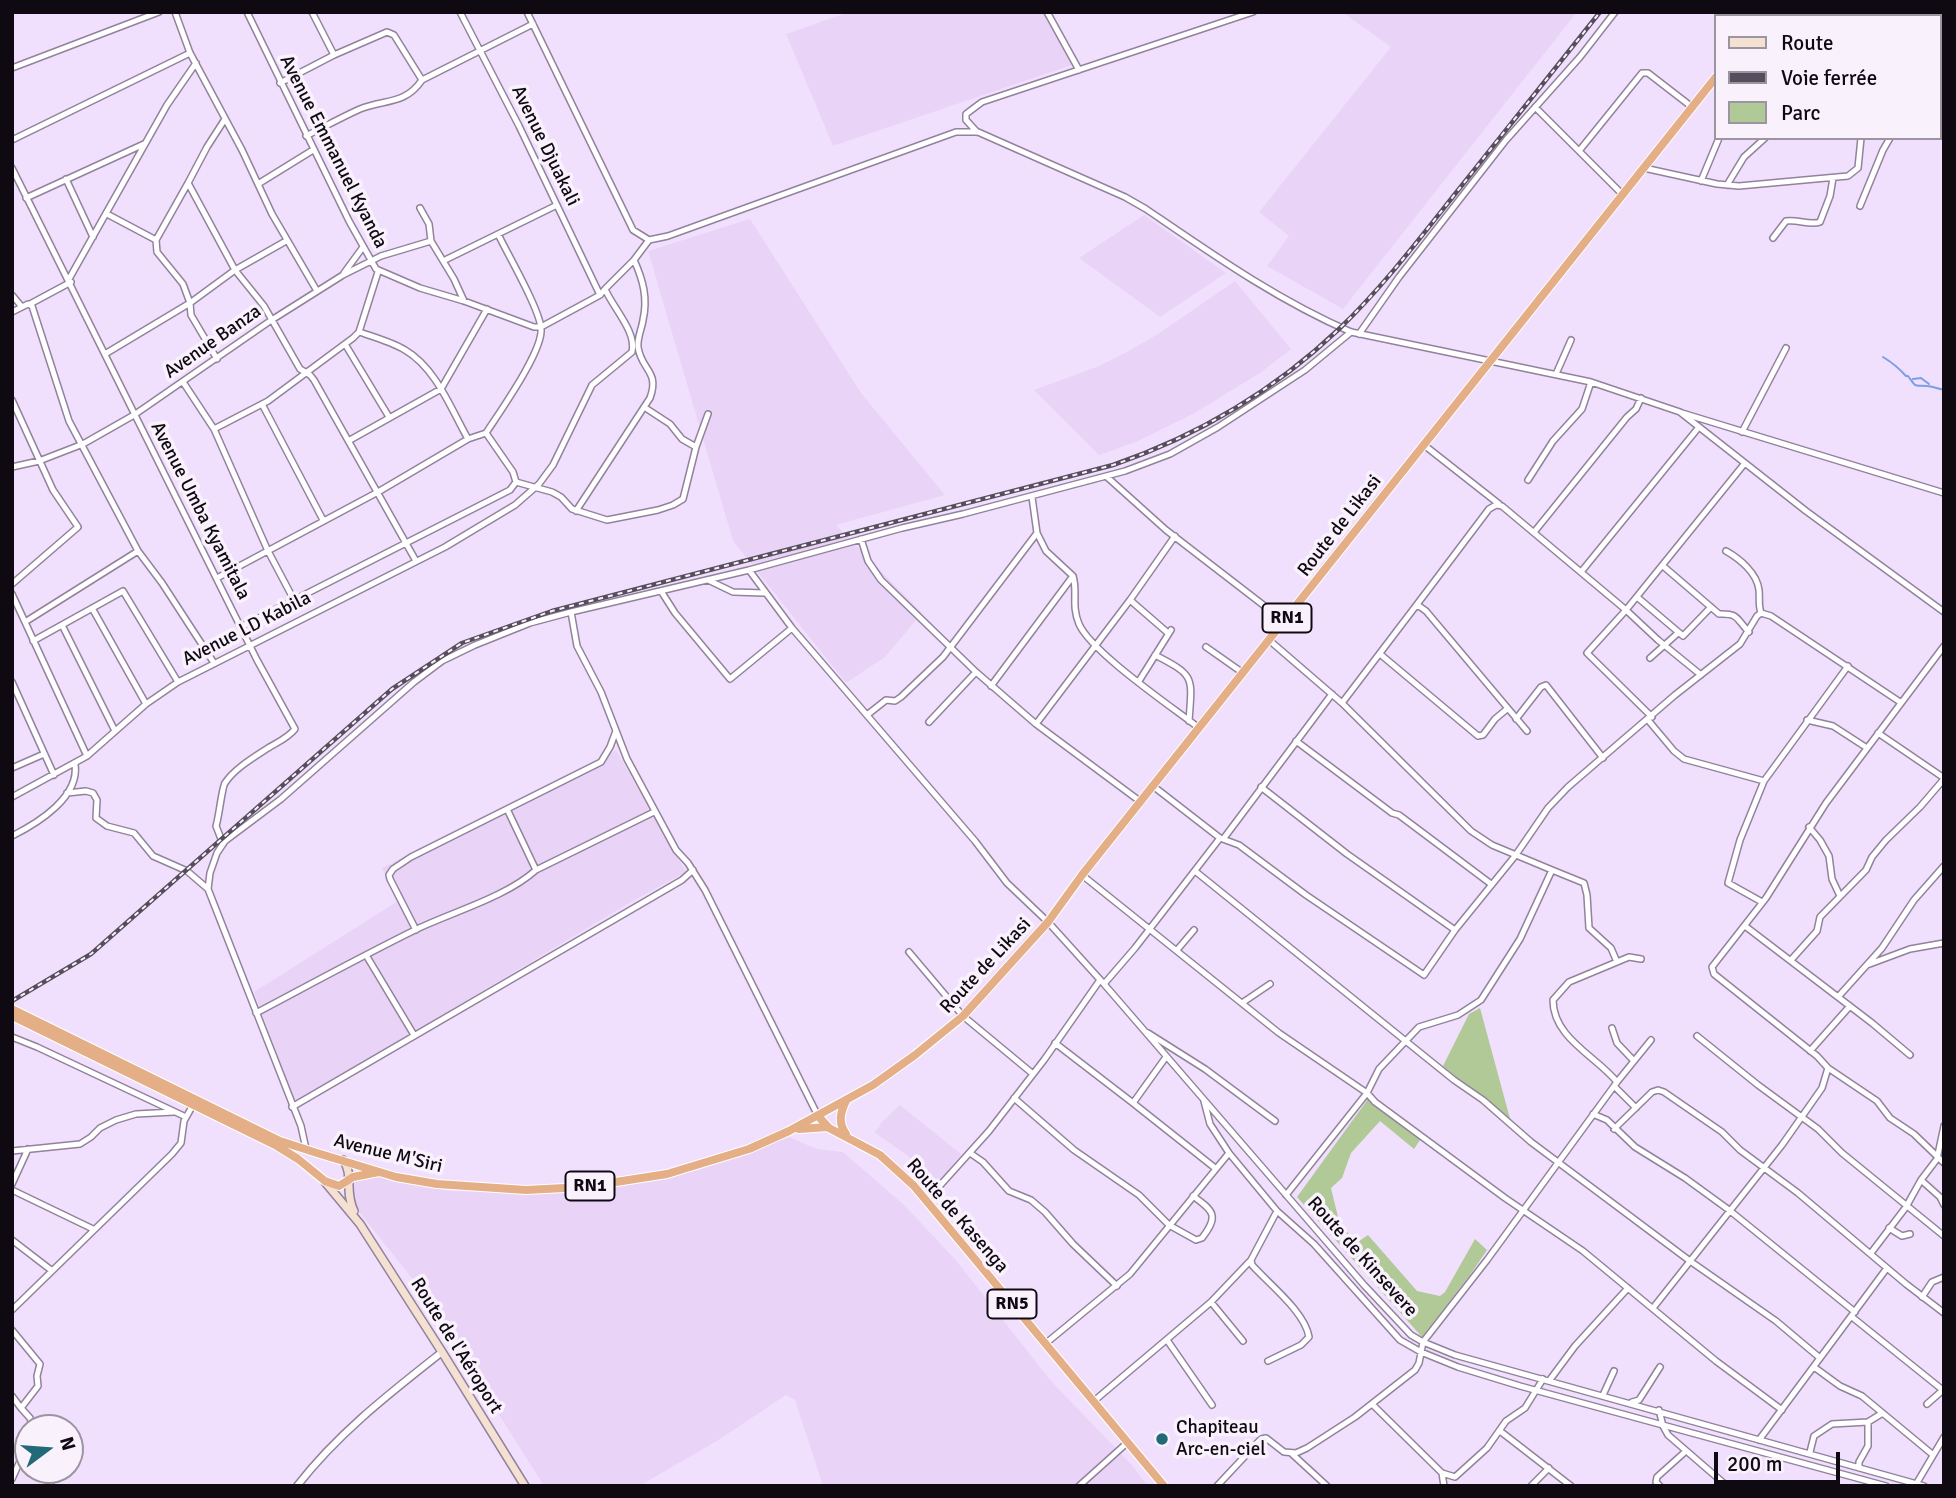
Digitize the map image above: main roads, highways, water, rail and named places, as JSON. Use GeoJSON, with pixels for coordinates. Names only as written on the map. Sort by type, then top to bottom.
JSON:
{"type":"FeatureCollection","features":[{"type":"Feature","properties":{"kind":"highway","name":"Route de Likasi"},"geometry":{"type":"LineString","coordinates":[[818,1116],[894,1071],[963,1016],[1048,922],[1082,875],[1714,81]]}},
{"type":"Feature","properties":{"kind":"highway","name":"Avenue M'Siri"},"geometry":{"type":"LineString","coordinates":[[12,1009],[280,1141],[416,1181],[463,1187],[526,1190],[584,1187],[647,1178],[749,1149],[818,1116]]}},
{"type":"Feature","properties":{"kind":"highway","name":"Avenue M'Siri"},"geometry":{"type":"LineString","coordinates":[[12,1016],[277,1146],[325,1181]]}},
{"type":"Feature","properties":{"kind":"highway"},"geometry":{"type":"LineString","coordinates":[[846,1101],[840,1117],[848,1137]]}},
{"type":"Feature","properties":{"kind":"highway","name":"Route de Kasenga"},"geometry":{"type":"LineString","coordinates":[[818,1116],[830,1128],[867,1147],[892,1165],[926,1201],[1164,1486]]}},
{"type":"Feature","properties":{"kind":"highway"},"geometry":{"type":"LineString","coordinates":[[789,1131],[821,1126],[830,1128]]}},
{"type":"Feature","properties":{"kind":"highway"},"geometry":{"type":"LineString","coordinates":[[310,1168],[306,1163],[306,1156],[309,1153],[317,1153]]}},
{"type":"Feature","properties":{"kind":"highway","name":"RN1"},"geometry":{"type":"LineString","coordinates":[[325,1181],[336,1186],[359,1175],[384,1172]]}},
{"type":"Feature","properties":{"kind":"main road","name":"Route de l'Aéroport"},"geometry":{"type":"LineString","coordinates":[[343,1160],[348,1166],[348,1197],[360,1224]]}},
{"type":"Feature","properties":{"kind":"main road","name":"Route de l'Aéroport"},"geometry":{"type":"LineString","coordinates":[[325,1181],[360,1224],[525,1486]]}},
{"type":"Feature","properties":{"kind":"waterway"},"geometry":{"type":"LineString","coordinates":[[1883,357],[1908,376],[1916,386],[1944,390]]}},
{"type":"Feature","properties":{"kind":"waterway"},"geometry":{"type":"LineString","coordinates":[[1913,379],[1921,378],[1929,384]]}},
{"type":"Feature","properties":{"kind":"railway"},"geometry":{"type":"LineString","coordinates":[[12,1001],[91,954],[392,689],[462,643],[552,611],[1113,465],[1175,440],[1234,409],[1314,351],[1373,293],[1421,237],[1600,12]]}},
{"type":"Feature","properties":{"kind":"place","name":"Chapiteau Arc-en-ciel"},"geometry":{"type":"Point","coordinates":[1162,1439]}}]}
